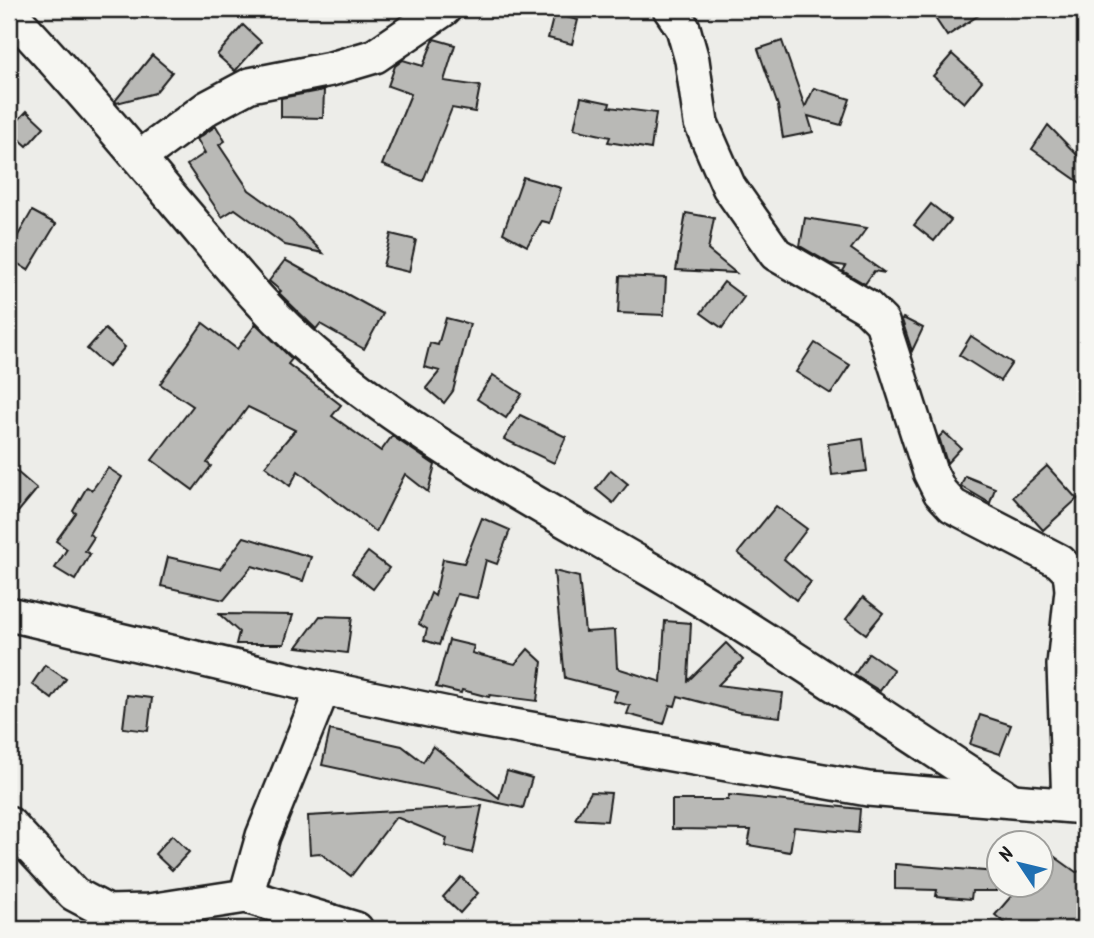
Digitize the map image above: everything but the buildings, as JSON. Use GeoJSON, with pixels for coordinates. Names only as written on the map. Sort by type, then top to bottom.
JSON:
{"type":"FeatureCollection","features":[{"type":"Feature","properties":{"kind":"street"},"geometry":{"type":"LineString","coordinates":[[139,158],[207,108],[250,85],[331,69],[375,56],[444,9]]}},
{"type":"Feature","properties":{"kind":"street"},"geometry":{"type":"LineString","coordinates":[[9,614],[323,688],[458,716],[868,789],[1077,806],[1063,665],[1072,590],[1070,572],[1059,561],[953,506],[940,492],[930,472],[882,322],[867,307],[776,254],[729,187],[701,123],[692,60],[683,28],[670,9]]}},
{"type":"Feature","properties":{"kind":"street"},"geometry":{"type":"LineString","coordinates":[[9,12],[139,158],[251,291],[313,353],[393,413],[570,525],[640,563],[741,625],[1009,799]]}},
{"type":"Feature","properties":{"kind":"street"},"geometry":{"type":"LineString","coordinates":[[246,896],[263,836],[323,688]]}},
{"type":"Feature","properties":{"kind":"street"},"geometry":{"type":"LineString","coordinates":[[9,824],[74,894],[108,912],[149,911],[246,896],[295,914],[356,929]]}}]}
